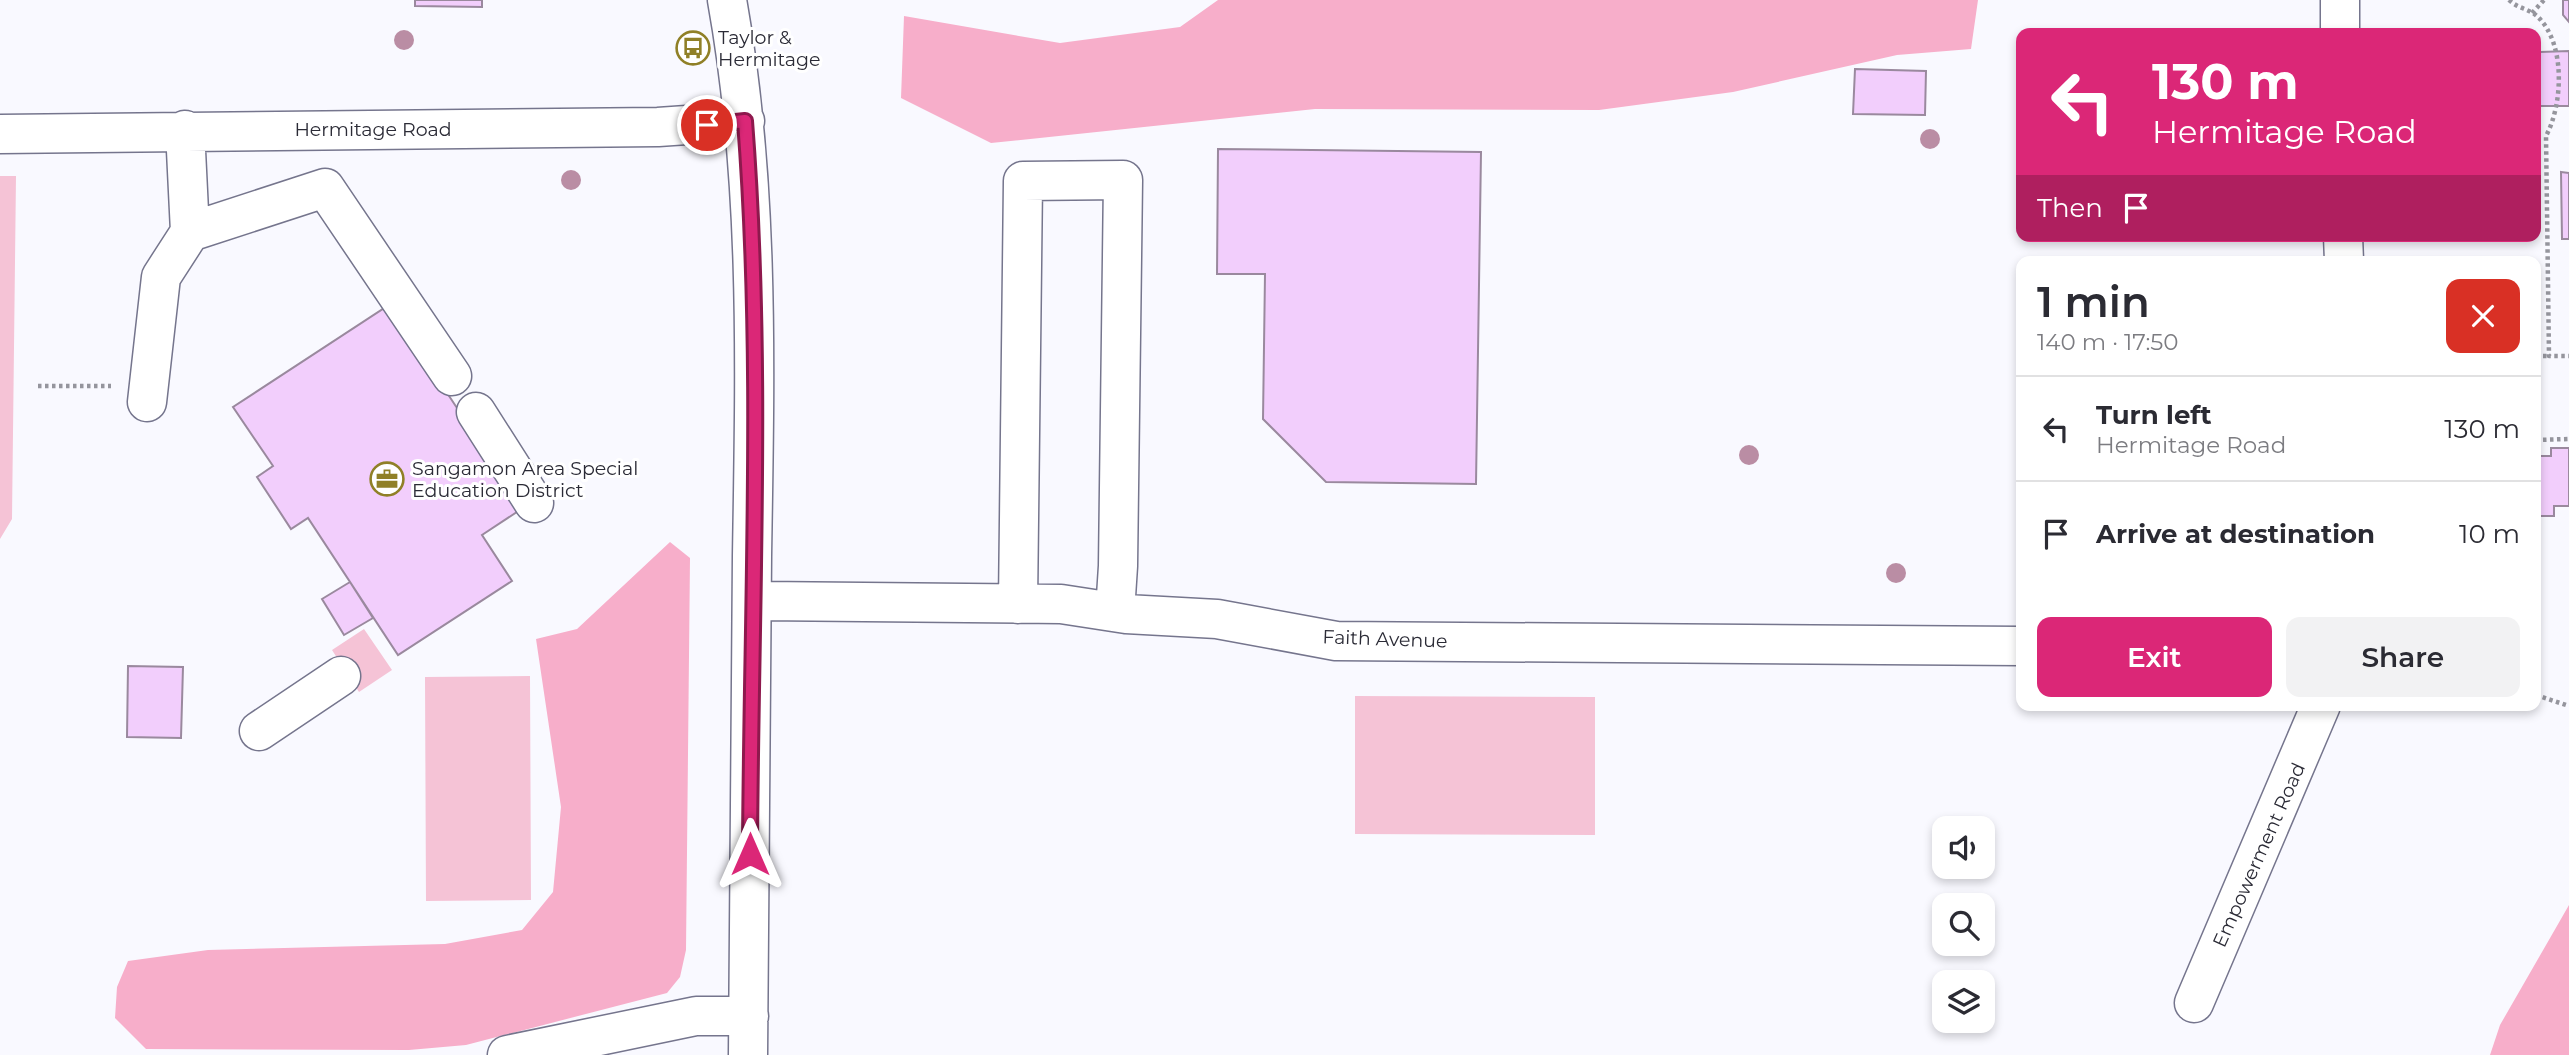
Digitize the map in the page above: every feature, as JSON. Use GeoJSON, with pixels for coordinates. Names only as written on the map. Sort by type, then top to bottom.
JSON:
{"type":"FeatureCollection","features":[{"type":"Feature","properties":{"kind":"street"},"geometry":{"type":"LineString","coordinates":[[727,0],[745,121],[752,203],[755,337],[748,1055]]}},
{"type":"Feature","properties":{"kind":"street"},"geometry":{"type":"LineString","coordinates":[[2340,0],[2340,28]]}},
{"type":"Feature","properties":{"kind":"street","name":"Hermitage Road"},"geometry":{"type":"LineString","coordinates":[[0,134],[658,127],[745,121]]}},
{"type":"Feature","properties":{"kind":"street"},"geometry":{"type":"LineString","coordinates":[[148,402],[161,277],[190,232],[185,130]]}},
{"type":"Feature","properties":{"kind":"street"},"geometry":{"type":"LineString","coordinates":[[1018,604],[1023,181],[1123,180],[1118,566],[1115,612]]}},
{"type":"Feature","properties":{"kind":"street"},"geometry":{"type":"LineString","coordinates":[[190,232],[325,188],[452,376]]}},
{"type":"Feature","properties":{"kind":"street"},"geometry":{"type":"LineString","coordinates":[[476,412],[534,503]]}},
{"type":"Feature","properties":{"kind":"street","name":"Faith Avenue"},"geometry":{"type":"LineString","coordinates":[[752,601],[1061,604],[1115,612],[1217,618],[1336,641],[2016,646]]}},
{"type":"Feature","properties":{"kind":"street"},"geometry":{"type":"LineString","coordinates":[[259,731],[341,676]]}},
{"type":"Feature","properties":{"kind":"street","name":"Empowerment Road"},"geometry":{"type":"LineString","coordinates":[[2194,1003],[2318,711]]}},
{"type":"Feature","properties":{"kind":"street"},"geometry":{"type":"LineString","coordinates":[[507,1055],[696,1016],[749,1016]]}},
{"type":"Feature","properties":{"kind":"path"},"geometry":{"type":"LineString","coordinates":[[2509,0],[2532,13],[2544,25],[2556,53],[2556,110],[2546,136],[2549,356]]}},
{"type":"Feature","properties":{"kind":"path"},"geometry":{"type":"LineString","coordinates":[[2532,13],[2544,0]]}},
{"type":"Feature","properties":{"kind":"path"},"geometry":{"type":"LineString","coordinates":[[2541,356],[2569,356]]}},
{"type":"Feature","properties":{"kind":"path"},"geometry":{"type":"LineString","coordinates":[[38,386],[100,386]]}},
{"type":"Feature","properties":{"kind":"path"},"geometry":{"type":"LineString","coordinates":[[2541,440],[2569,439]]}},
{"type":"Feature","properties":{"kind":"path"},"geometry":{"type":"LineString","coordinates":[[2541,697],[2569,706]]}},
{"type":"Feature","properties":{"kind":"shaded area"},"geometry":{"type":"Polygon","coordinates":[[[1218,0],[1978,0],[1971,49],[1897,55],[1733,92],[1599,110],[1315,109],[991,143],[901,98],[904,16],[1060,43],[1180,27],[1218,0]]]}},
{"type":"Feature","properties":{"kind":"shaded area"},"geometry":{"type":"Polygon","coordinates":[[[0,176],[16,176],[12,519],[0,539],[0,176]]]}},
{"type":"Feature","properties":{"kind":"shaded area"},"geometry":{"type":"Polygon","coordinates":[[[670,542],[690,558],[686,950],[680,977],[667,993],[466,1045],[409,1050],[146,1049],[115,1018],[117,987],[128,961],[208,950],[445,944],[522,930],[553,892],[561,807],[536,639],[577,629],[670,542]]]}},
{"type":"Feature","properties":{"kind":"shaded area"},"geometry":{"type":"Polygon","coordinates":[[[364,629],[392,670],[359,692],[332,650],[364,629]]]}},
{"type":"Feature","properties":{"kind":"shaded area"},"geometry":{"type":"Polygon","coordinates":[[[530,676],[531,900],[426,901],[425,677],[530,676]]]}},
{"type":"Feature","properties":{"kind":"shaded area"},"geometry":{"type":"Polygon","coordinates":[[[1355,696],[1595,697],[1595,835],[1355,834],[1355,696]]]}},
{"type":"Feature","properties":{"kind":"shaded area"},"geometry":{"type":"Polygon","coordinates":[[[2569,905],[2569,1055],[2490,1055],[2500,1025],[2569,905]]]}},
{"type":"Feature","properties":{"kind":"building"},"geometry":{"type":"Polygon","coordinates":[[[415,0],[482,0],[482,7],[415,6],[415,0]]]}},
{"type":"Feature","properties":{"kind":"building"},"geometry":{"type":"Polygon","coordinates":[[[2563,0],[2569,0],[2569,22],[2563,15],[2563,0]]]}},
{"type":"Feature","properties":{"kind":"building"},"geometry":{"type":"Polygon","coordinates":[[[2569,51],[2569,106],[2541,106],[2541,52],[2569,51]]]}},
{"type":"Feature","properties":{"kind":"building"},"geometry":{"type":"Polygon","coordinates":[[[1855,69],[1926,71],[1925,115],[1853,114],[1855,69]]]}},
{"type":"Feature","properties":{"kind":"building"},"geometry":{"type":"Polygon","coordinates":[[[1218,149],[1481,152],[1476,484],[1326,482],[1263,419],[1265,274],[1217,274],[1218,149]]]}},
{"type":"Feature","properties":{"kind":"building"},"geometry":{"type":"Polygon","coordinates":[[[2561,172],[2569,173],[2569,239],[2562,239],[2561,172]]]}},
{"type":"Feature","properties":{"kind":"building"},"geometry":{"type":"Polygon","coordinates":[[[389,305],[523,508],[482,535],[512,581],[398,655],[308,518],[291,529],[257,477],[273,466],[233,407],[389,305]]]}},
{"type":"Feature","properties":{"kind":"building"},"geometry":{"type":"Polygon","coordinates":[[[2551,448],[2569,448],[2569,506],[2554,506],[2554,516],[2541,516],[2541,456],[2551,456],[2551,448]]]}},
{"type":"Feature","properties":{"kind":"building"},"geometry":{"type":"Polygon","coordinates":[[[350,582],[373,618],[344,635],[322,599],[350,582]]]}},
{"type":"Feature","properties":{"kind":"building"},"geometry":{"type":"Polygon","coordinates":[[[128,666],[183,667],[181,738],[127,737],[128,666]]]}},
{"type":"Feature","properties":{"kind":"place","name":"Taylor & Hermitage"},"geometry":{"type":"Point","coordinates":[693,48]}},
{"type":"Feature","properties":{"kind":"place","name":"Sangamon Area Special Education District"},"geometry":{"type":"Point","coordinates":[387,479]}},
{"type":"Feature","properties":{"kind":"route"},"geometry":{"type":"LineString","coordinates":[[707,125],[745,121],[752,203],[755,337],[750,854]]}}]}
